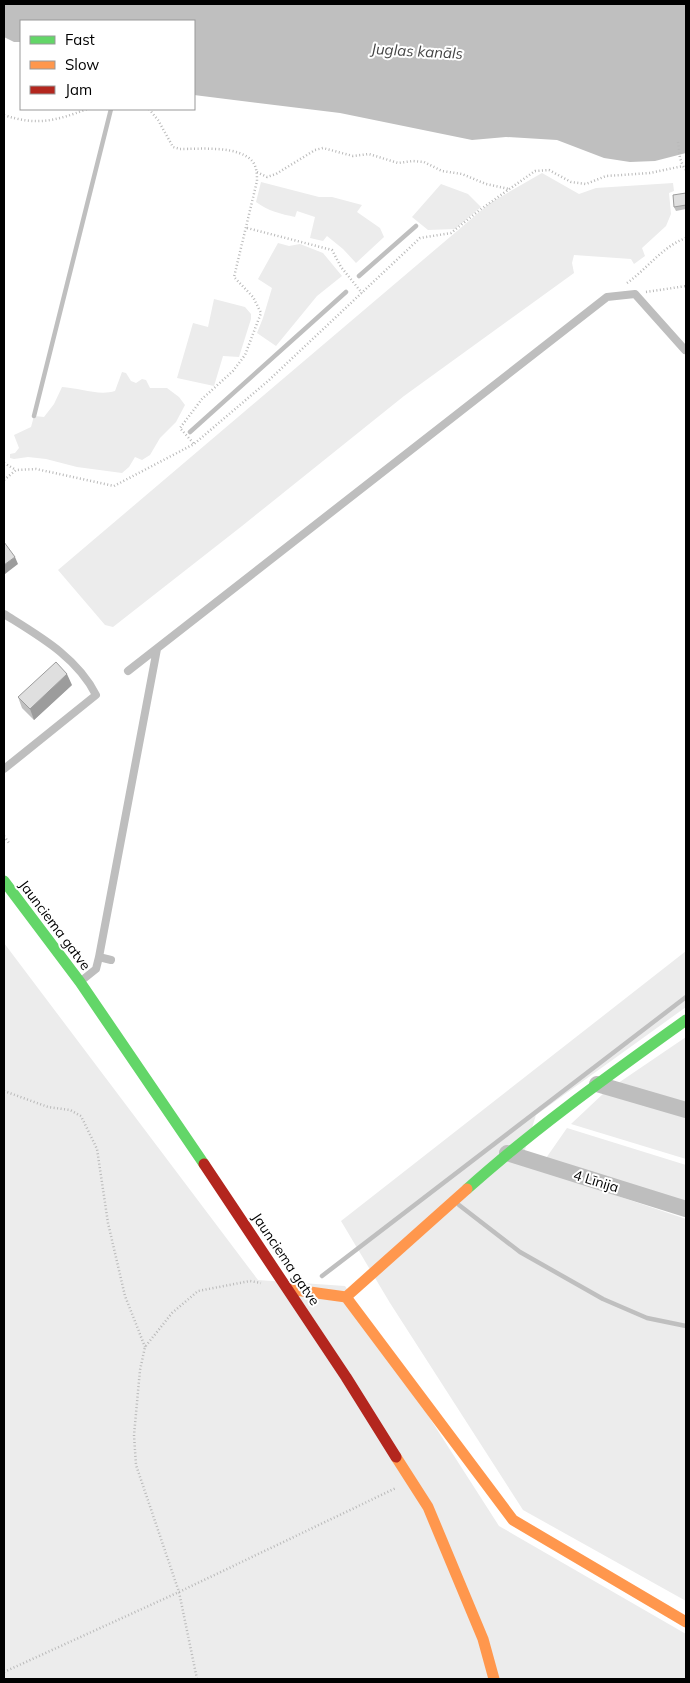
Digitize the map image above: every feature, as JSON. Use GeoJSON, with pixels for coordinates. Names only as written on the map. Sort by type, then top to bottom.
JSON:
{"type":"FeatureCollection","features":[{"type":"Feature","properties":{"kind":"street","name":"Jaunciema gatve"},"geometry":{"type":"LineString","coordinates":[[4,881],[80,982],[163,1102],[346,1377],[412,1480],[428,1507],[483,1639],[494,1679]]}},
{"type":"Feature","properties":{"kind":"street"},"geometry":{"type":"LineString","coordinates":[[346,1297],[507,1153],[597,1084],[686,1020]]}},
{"type":"Feature","properties":{"kind":"street"},"geometry":{"type":"LineString","coordinates":[[597,1084],[686,1110]]}},
{"type":"Feature","properties":{"kind":"street","name":"4 Līnija"},"geometry":{"type":"LineString","coordinates":[[507,1153],[686,1209]]}},
{"type":"Feature","properties":{"kind":"street"},"geometry":{"type":"LineString","coordinates":[[288,1289],[346,1297],[513,1520],[686,1622]]}},
{"type":"Feature","properties":{"kind":"lane"},"geometry":{"type":"LineString","coordinates":[[128,671],[607,297],[635,294],[685,350]]}},
{"type":"Feature","properties":{"kind":"lane"},"geometry":{"type":"LineString","coordinates":[[4,614],[59,649],[89,681],[96,695],[4,769]]}},
{"type":"Feature","properties":{"kind":"lane"},"geometry":{"type":"LineString","coordinates":[[80,982],[96,969],[99,957],[157,649]]}},
{"type":"Feature","properties":{"kind":"lane"},"geometry":{"type":"LineString","coordinates":[[99,957],[111,960]]}},
{"type":"Feature","properties":{"kind":"path"},"geometry":{"type":"LineString","coordinates":[[4,115],[31,122],[65,118],[85,110]]}},
{"type":"Feature","properties":{"kind":"path"},"geometry":{"type":"LineString","coordinates":[[150,110],[158,120],[173,147],[180,149],[220,149],[242,154],[249,158],[257,172],[257,181],[247,228],[234,277],[253,297],[261,313],[245,355],[233,371],[202,399],[180,428],[194,444]]}},
{"type":"Feature","properties":{"kind":"path"},"geometry":{"type":"LineString","coordinates":[[678,142],[680,158],[686,170]]}},
{"type":"Feature","properties":{"kind":"path"},"geometry":{"type":"LineString","coordinates":[[257,172],[267,177],[276,174],[316,150],[323,148],[354,156],[369,154],[398,163],[424,162],[442,171],[462,174],[486,184],[509,189]]}},
{"type":"Feature","properties":{"kind":"path"},"geometry":{"type":"LineString","coordinates":[[4,463],[16,470],[36,469],[114,486],[194,444],[268,381],[420,238],[451,233],[535,171],[549,170],[570,182],[586,184],[606,176],[650,173],[683,166]]}},
{"type":"Feature","properties":{"kind":"path"},"geometry":{"type":"LineString","coordinates":[[247,228],[332,250],[341,267],[362,293]]}},
{"type":"Feature","properties":{"kind":"path"},"geometry":{"type":"LineString","coordinates":[[635,277],[674,242],[686,238]]}},
{"type":"Feature","properties":{"kind":"path"},"geometry":{"type":"LineString","coordinates":[[635,294],[686,286]]}},
{"type":"Feature","properties":{"kind":"path"},"geometry":{"type":"LineString","coordinates":[[4,480],[16,470]]}},
{"type":"Feature","properties":{"kind":"path"},"geometry":{"type":"LineString","coordinates":[[4,836],[9,843]]}},
{"type":"Feature","properties":{"kind":"path"},"geometry":{"type":"LineString","coordinates":[[4,1091],[48,1107],[70,1110],[82,1116],[97,1149],[108,1223],[125,1296],[145,1347]]}},
{"type":"Feature","properties":{"kind":"path"},"geometry":{"type":"LineString","coordinates":[[198,1679],[179,1592],[136,1465],[134,1435],[140,1370],[145,1347],[172,1313],[198,1291],[250,1280],[288,1289]]}},
{"type":"Feature","properties":{"kind":"path"},"geometry":{"type":"LineString","coordinates":[[4,1672],[179,1592],[412,1480]]}},
{"type":"Feature","properties":{"kind":"shaded area"},"geometry":{"type":"Polygon","coordinates":[[[542,173],[579,194],[596,188],[673,183],[674,191],[669,193],[671,214],[666,226],[642,248],[645,256],[634,264],[631,259],[574,255],[572,263],[574,273],[404,396],[113,627],[105,625],[58,570],[490,203],[542,173]]]}},
{"type":"Feature","properties":{"kind":"shaded area"},"geometry":{"type":"Polygon","coordinates":[[[261,182],[319,197],[332,197],[362,205],[357,212],[380,228],[384,237],[356,263],[327,236],[323,241],[310,238],[315,217],[297,211],[295,217],[285,215],[270,210],[256,202],[261,182]]]}},
{"type":"Feature","properties":{"kind":"shaded area"},"geometry":{"type":"Polygon","coordinates":[[[441,184],[468,194],[481,207],[455,229],[428,230],[412,217],[441,184]]]}},
{"type":"Feature","properties":{"kind":"shaded area"},"geometry":{"type":"Polygon","coordinates":[[[278,243],[289,246],[300,244],[323,253],[342,276],[317,296],[276,346],[257,333],[272,288],[258,279],[278,243]]]}},
{"type":"Feature","properties":{"kind":"shaded area"},"geometry":{"type":"Polygon","coordinates":[[[214,299],[245,307],[251,314],[239,357],[223,356],[214,386],[177,378],[193,323],[208,327],[214,299]]]}},
{"type":"Feature","properties":{"kind":"shaded area"},"geometry":{"type":"Polygon","coordinates":[[[122,372],[126,373],[131,381],[136,383],[142,379],[146,380],[150,388],[167,388],[179,397],[185,405],[176,422],[160,438],[150,455],[142,460],[135,457],[129,467],[122,473],[77,467],[46,459],[10,458],[10,454],[15,453],[19,448],[14,435],[31,427],[34,416],[44,417],[54,404],[62,387],[96,392],[115,391],[122,372]]]}},
{"type":"Feature","properties":{"kind":"shaded area"},"geometry":{"type":"Polygon","coordinates":[[[4,943],[258,1280],[345,1286],[499,1526],[686,1634],[686,1679],[4,1679],[4,943]]]}},
{"type":"Feature","properties":{"kind":"shaded area"},"geometry":{"type":"Polygon","coordinates":[[[686,951],[686,1007],[536,1115],[524,1153],[544,1161],[567,1128],[686,1165],[686,1208],[591,1187],[686,1219],[686,1601],[523,1510],[390,1303],[341,1221],[686,951]]]}},
{"type":"Feature","properties":{"kind":"shaded area"},"geometry":{"type":"Polygon","coordinates":[[[686,1037],[686,1159],[571,1124],[605,1092],[686,1037]]]}},
{"type":"Feature","properties":{"kind":"water","name":"Juglas kanāls"},"geometry":{"type":"Polygon","coordinates":[[[4,4],[686,4],[686,153],[655,161],[630,162],[604,158],[557,140],[506,137],[472,140],[340,113],[195,95],[195,20],[20,20],[20,42],[14,42],[4,37],[4,4]]]}},
{"type":"Feature","properties":{"kind":"building"},"geometry":{"type":"Polygon","coordinates":[[[686,193],[686,205],[674,207],[673,195],[686,193]]]}},
{"type":"Feature","properties":{"kind":"building"},"geometry":{"type":"Polygon","coordinates":[[[4,542],[15,557],[4,565],[4,542]]]}},
{"type":"Feature","properties":{"kind":"building"},"geometry":{"type":"Polygon","coordinates":[[[56,662],[67,674],[30,709],[18,697],[56,662]]]}},
{"type":"Feature","properties":{"kind":"waterway"},"geometry":{"type":"LineString","coordinates":[[34,416],[111,110]]}},
{"type":"Feature","properties":{"kind":"waterway"},"geometry":{"type":"LineString","coordinates":[[359,276],[416,226]]}},
{"type":"Feature","properties":{"kind":"waterway"},"geometry":{"type":"LineString","coordinates":[[190,432],[346,292]]}},
{"type":"Feature","properties":{"kind":"waterway"},"geometry":{"type":"LineString","coordinates":[[322,1276],[686,997]]}},
{"type":"Feature","properties":{"kind":"waterway"},"geometry":{"type":"LineString","coordinates":[[459,1205],[520,1252],[603,1299],[647,1318],[686,1326]]}},
{"type":"Feature","properties":{"kind":"traffic: fast"},"geometry":{"type":"LineString","coordinates":[[4,881],[80,982],[204,1164]]}},
{"type":"Feature","properties":{"kind":"traffic: fast"},"geometry":{"type":"LineString","coordinates":[[467,1189],[547,1123],[686,1020]]}},
{"type":"Feature","properties":{"kind":"traffic: slow"},"geometry":{"type":"LineString","coordinates":[[288,1289],[346,1297],[467,1189]]}},
{"type":"Feature","properties":{"kind":"traffic: slow"},"geometry":{"type":"LineString","coordinates":[[346,1297],[513,1520],[686,1622]]}},
{"type":"Feature","properties":{"kind":"traffic: slow"},"geometry":{"type":"LineString","coordinates":[[396,1457],[428,1507],[483,1639],[494,1679]]}},
{"type":"Feature","properties":{"kind":"traffic: jam"},"geometry":{"type":"LineString","coordinates":[[204,1164],[346,1377],[396,1457]]}}]}
